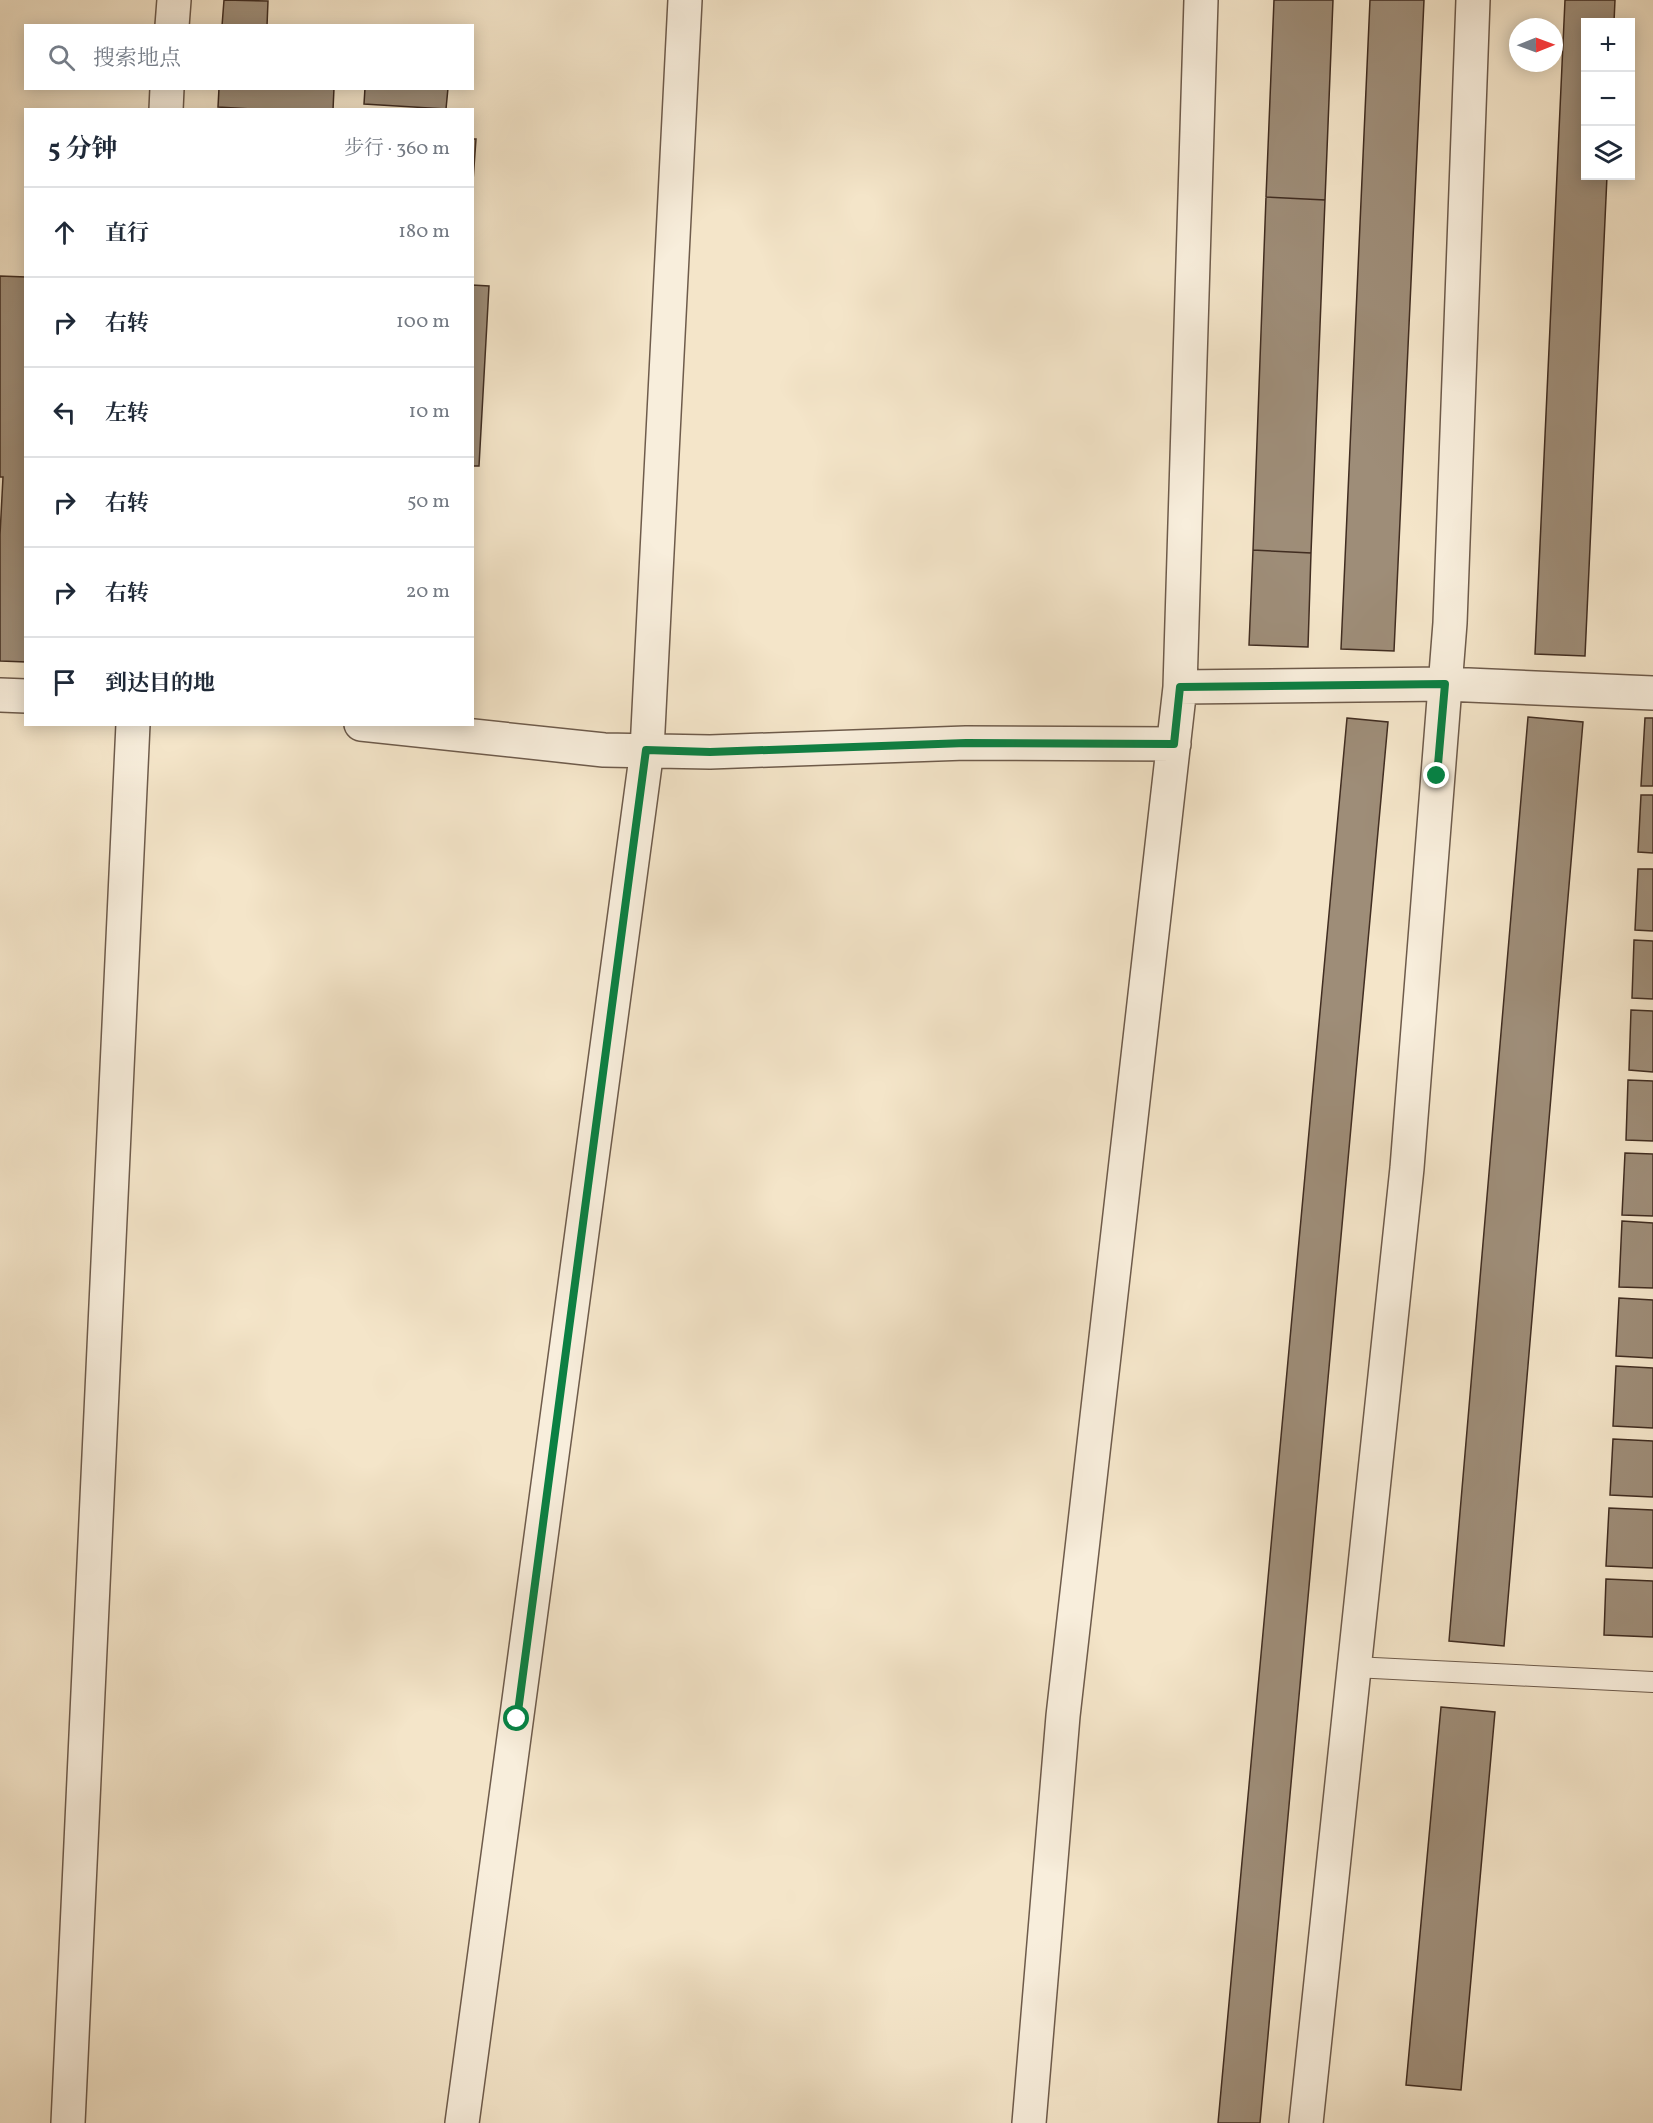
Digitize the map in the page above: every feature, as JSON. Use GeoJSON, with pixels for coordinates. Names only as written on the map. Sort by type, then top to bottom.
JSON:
{"type":"FeatureCollection","features":[{"type":"Feature","properties":{"kind":"street"},"geometry":{"type":"LineString","coordinates":[[172,24],[174,0]]}},
{"type":"Feature","properties":{"kind":"street"},"geometry":{"type":"LineString","coordinates":[[462,2123],[646,750],[685,0]]}},
{"type":"Feature","properties":{"kind":"street"},"geometry":{"type":"LineString","coordinates":[[1029,2123],[1063,1716],[1180,687],[1201,0]]}},
{"type":"Feature","properties":{"kind":"street"},"geometry":{"type":"LineString","coordinates":[[1306,2123],[1407,1168],[1450,623],[1473,0]]}},
{"type":"Feature","properties":{"kind":"street"},"geometry":{"type":"LineString","coordinates":[[166,108],[167,90]]}},
{"type":"Feature","properties":{"kind":"street"},"geometry":{"type":"LineString","coordinates":[[1180,687],[1445,684],[1653,693]]}},
{"type":"Feature","properties":{"kind":"street"},"geometry":{"type":"LineString","coordinates":[[0,695],[24,696]]}},
{"type":"Feature","properties":{"kind":"street"},"geometry":{"type":"LineString","coordinates":[[68,2123],[133,726]]}},
{"type":"Feature","properties":{"kind":"street"},"geometry":{"type":"LineString","coordinates":[[380,726],[604,750],[710,752],[966,743],[1174,744]]}},
{"type":"Feature","properties":{"kind":"lane"},"geometry":{"type":"LineString","coordinates":[[1354,1667],[1653,1682]]}},
{"type":"Feature","properties":{"kind":"building"},"geometry":{"type":"Polygon","coordinates":[[[224,0],[268,1],[267,24],[222,24],[224,0]]]}},
{"type":"Feature","properties":{"kind":"building"},"geometry":{"type":"Polygon","coordinates":[[[1274,0],[1333,0],[1325,200],[1266,197],[1274,0]]]}},
{"type":"Feature","properties":{"kind":"building"},"geometry":{"type":"Polygon","coordinates":[[[1370,0],[1424,0],[1394,651],[1341,649],[1370,0]]]}},
{"type":"Feature","properties":{"kind":"building"},"geometry":{"type":"Polygon","coordinates":[[[1565,0],[1615,0],[1614,18],[1581,18],[1581,180],[1607,180],[1585,656],[1535,654],[1565,0]]]}},
{"type":"Feature","properties":{"kind":"building"},"geometry":{"type":"Polygon","coordinates":[[[219,90],[334,90],[333,108],[218,107],[219,90]]]}},
{"type":"Feature","properties":{"kind":"building"},"geometry":{"type":"Polygon","coordinates":[[[365,90],[448,90],[446,108],[364,104],[365,90]]]}},
{"type":"Feature","properties":{"kind":"building"},"geometry":{"type":"Polygon","coordinates":[[[474,139],[476,139],[474,167],[474,139]]]}},
{"type":"Feature","properties":{"kind":"building"},"geometry":{"type":"Polygon","coordinates":[[[1266,197],[1325,200],[1311,553],[1253,550],[1266,197]]]}},
{"type":"Feature","properties":{"kind":"building"},"geometry":{"type":"Polygon","coordinates":[[[0,276],[24,277],[24,662],[0,661],[0,535],[3,477],[0,477],[0,276]]]}},
{"type":"Feature","properties":{"kind":"building"},"geometry":{"type":"Polygon","coordinates":[[[474,285],[489,286],[479,466],[474,466],[474,285]]]}},
{"type":"Feature","properties":{"kind":"building"},"geometry":{"type":"Polygon","coordinates":[[[1253,550],[1311,553],[1308,647],[1249,645],[1253,550]]]}},
{"type":"Feature","properties":{"kind":"building"},"geometry":{"type":"Polygon","coordinates":[[[1528,717],[1583,722],[1504,1646],[1449,1641],[1528,717]]]}},
{"type":"Feature","properties":{"kind":"building"},"geometry":{"type":"Polygon","coordinates":[[[1347,718],[1388,722],[1260,2123],[1218,2123],[1347,718]]]}},
{"type":"Feature","properties":{"kind":"building"},"geometry":{"type":"Polygon","coordinates":[[[1645,718],[1653,718],[1653,786],[1641,786],[1645,718]]]}},
{"type":"Feature","properties":{"kind":"building"},"geometry":{"type":"Polygon","coordinates":[[[1641,795],[1653,795],[1653,853],[1638,852],[1641,795]]]}},
{"type":"Feature","properties":{"kind":"building"},"geometry":{"type":"Polygon","coordinates":[[[1638,869],[1653,869],[1653,931],[1635,930],[1638,869]]]}},
{"type":"Feature","properties":{"kind":"building"},"geometry":{"type":"Polygon","coordinates":[[[1634,940],[1653,941],[1653,999],[1632,998],[1634,940]]]}},
{"type":"Feature","properties":{"kind":"building"},"geometry":{"type":"Polygon","coordinates":[[[1631,1010],[1653,1011],[1653,1072],[1629,1070],[1631,1010]]]}},
{"type":"Feature","properties":{"kind":"building"},"geometry":{"type":"Polygon","coordinates":[[[1628,1080],[1653,1081],[1653,1141],[1626,1140],[1628,1080]]]}},
{"type":"Feature","properties":{"kind":"building"},"geometry":{"type":"Polygon","coordinates":[[[1625,1153],[1653,1154],[1653,1216],[1622,1215],[1625,1153]]]}},
{"type":"Feature","properties":{"kind":"building"},"geometry":{"type":"Polygon","coordinates":[[[1622,1221],[1653,1223],[1653,1288],[1619,1287],[1622,1221]]]}},
{"type":"Feature","properties":{"kind":"building"},"geometry":{"type":"Polygon","coordinates":[[[1619,1298],[1653,1300],[1653,1358],[1616,1356],[1619,1298]]]}},
{"type":"Feature","properties":{"kind":"building"},"geometry":{"type":"Polygon","coordinates":[[[1616,1366],[1653,1368],[1653,1428],[1613,1426],[1616,1366]]]}},
{"type":"Feature","properties":{"kind":"building"},"geometry":{"type":"Polygon","coordinates":[[[1613,1439],[1653,1441],[1653,1497],[1610,1495],[1613,1439]]]}},
{"type":"Feature","properties":{"kind":"building"},"geometry":{"type":"Polygon","coordinates":[[[1609,1508],[1653,1510],[1653,1568],[1606,1566],[1609,1508]]]}},
{"type":"Feature","properties":{"kind":"building"},"geometry":{"type":"Polygon","coordinates":[[[1606,1579],[1653,1581],[1653,1637],[1604,1635],[1606,1579]]]}},
{"type":"Feature","properties":{"kind":"building"},"geometry":{"type":"Polygon","coordinates":[[[1441,1707],[1495,1712],[1461,2090],[1406,2085],[1441,1707]]]}},
{"type":"Feature","properties":{"kind":"route"},"geometry":{"type":"LineString","coordinates":[[517,1719],[646,750],[710,752],[966,743],[1174,744],[1180,687],[1445,684],[1437,776]]}}]}
